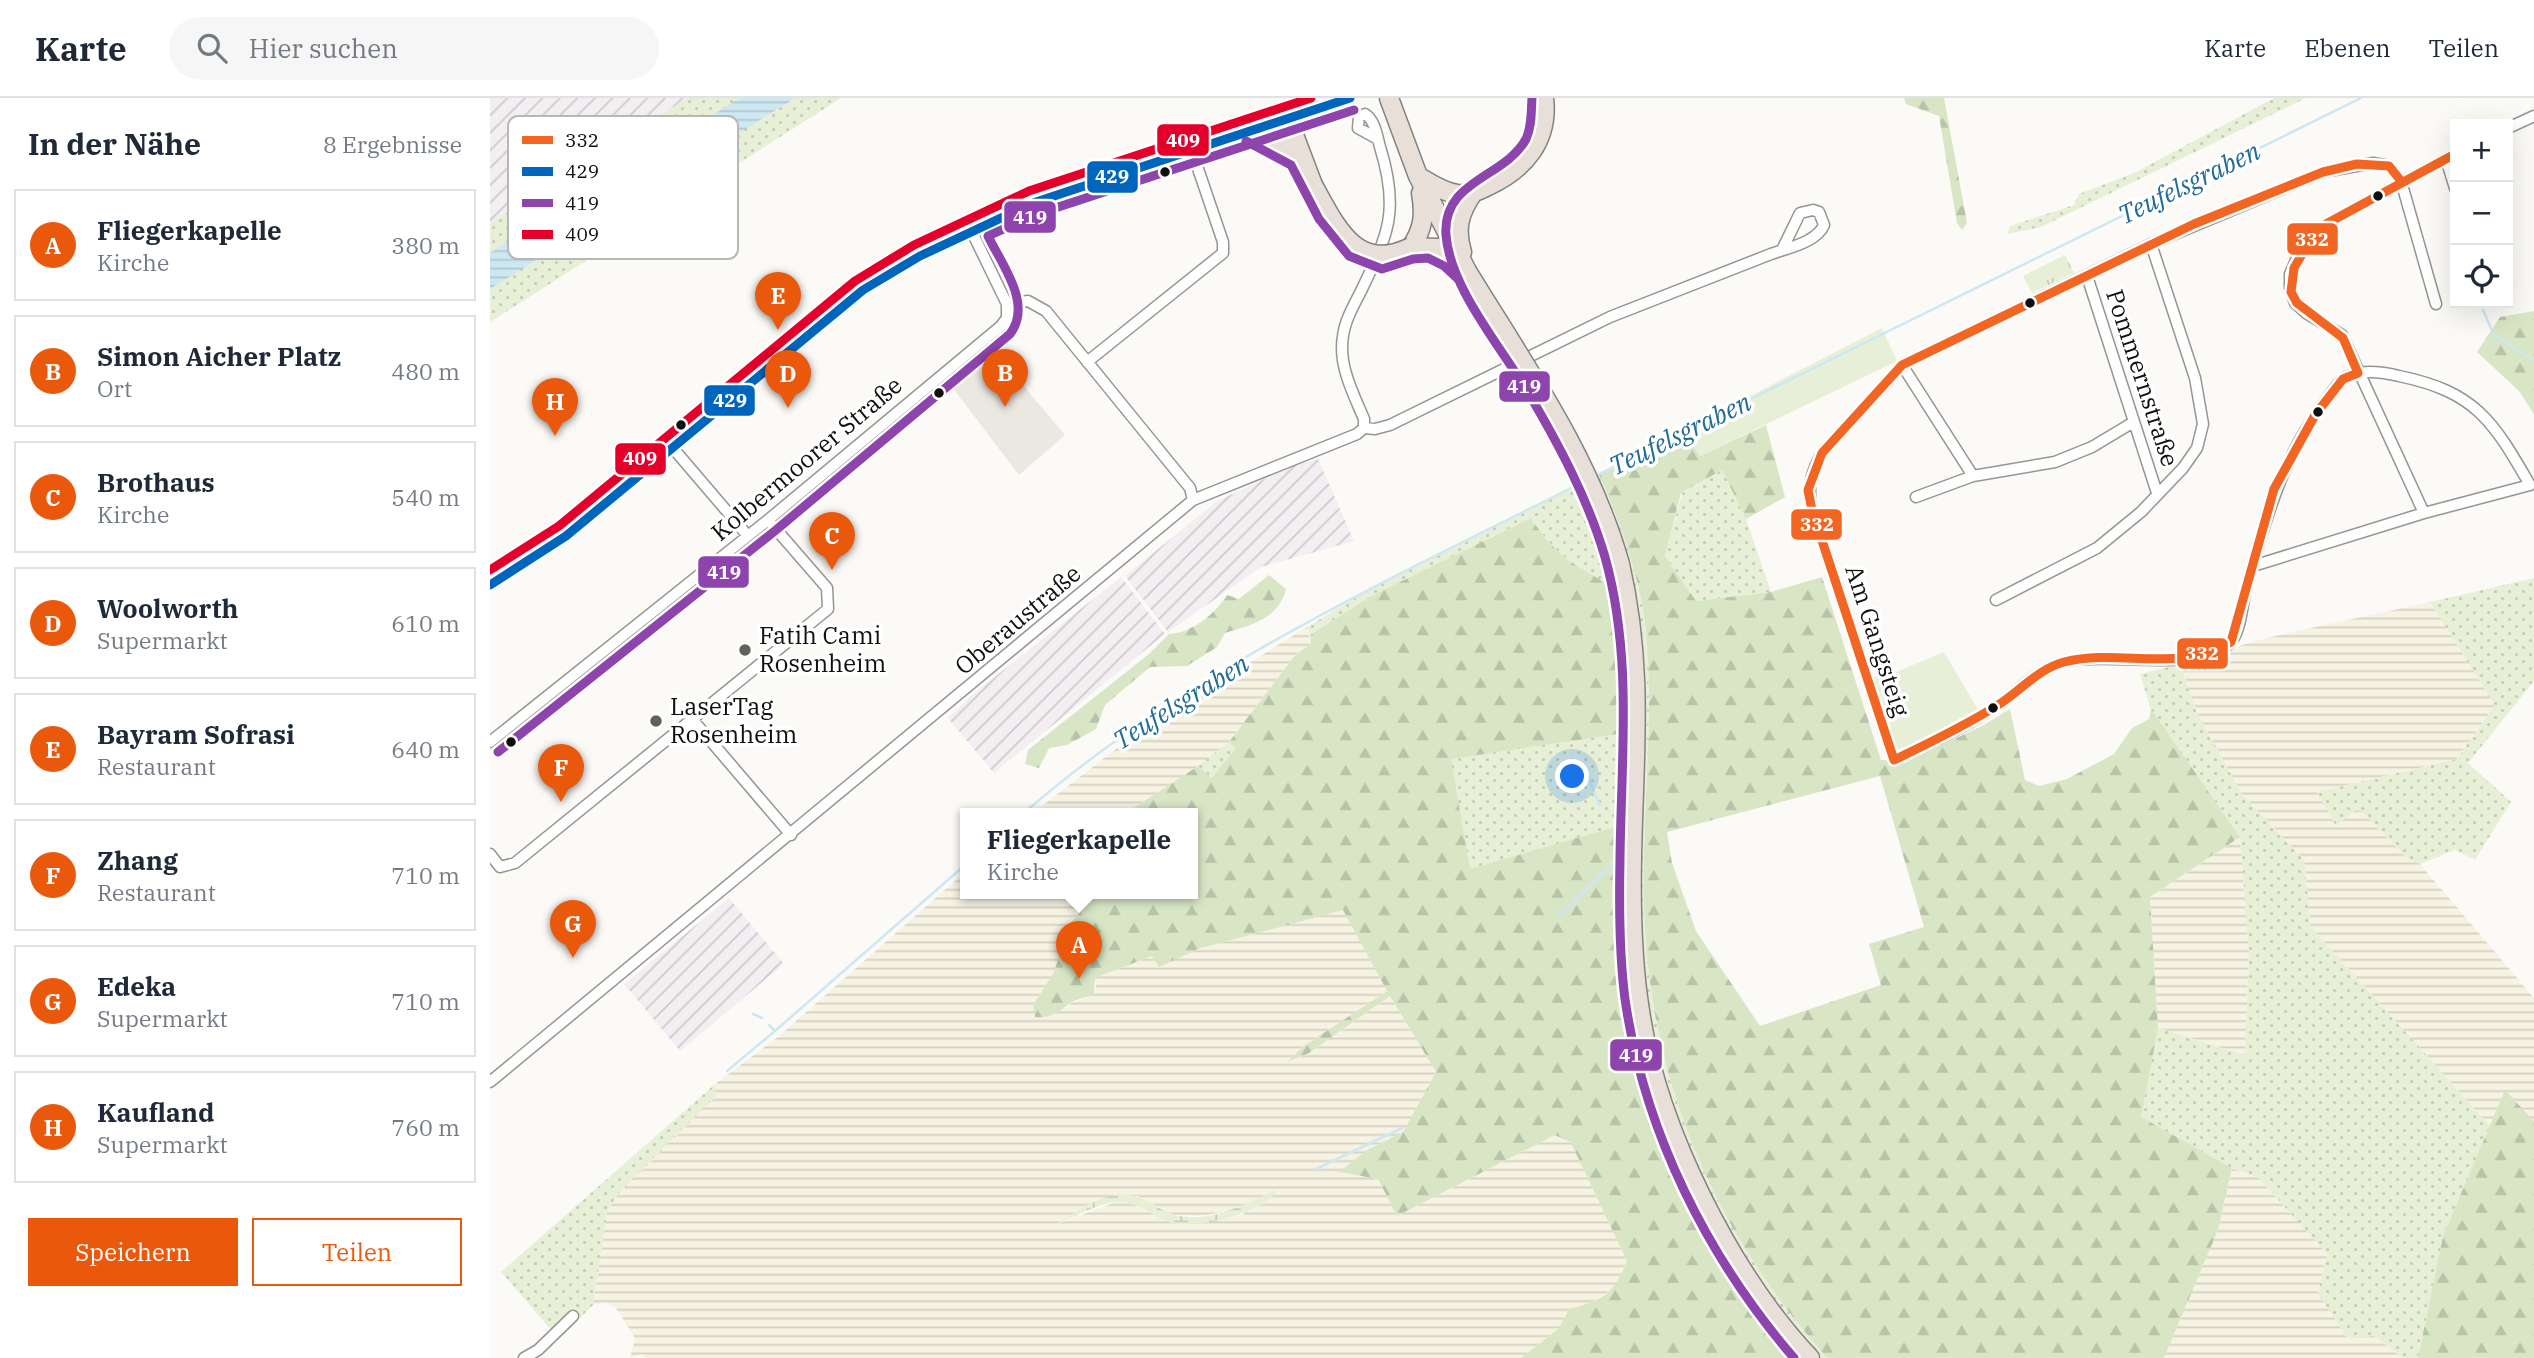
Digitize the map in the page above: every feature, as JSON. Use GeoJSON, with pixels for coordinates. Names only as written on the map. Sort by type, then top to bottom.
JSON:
{"type":"FeatureCollection","features":[{"type":"Feature","properties":{"kind":"highway"},"geometry":{"type":"LineString","coordinates":[[1389,98],[1418,176],[1467,271],[1570,440],[1596,492],[1620,564],[1634,636],[1638,692],[1632,859],[1633,948],[1640,1013],[1662,1098],[1704,1203],[1749,1279],[1810,1358]]}},
{"type":"Feature","properties":{"kind":"highway"},"geometry":{"type":"LineString","coordinates":[[1467,271],[1457,232],[1464,205],[1473,193],[1510,174],[1528,158],[1543,132],[1545,107]]}},
{"type":"Feature","properties":{"kind":"highway"},"geometry":{"type":"LineString","coordinates":[[1288,119],[1313,185],[1338,226],[1355,246],[1383,257],[1411,247],[1438,248],[1467,271]]}},
{"type":"Feature","properties":{"kind":"highway"},"geometry":{"type":"LineString","coordinates":[[1252,130],[1300,156]]}},
{"type":"Feature","properties":{"kind":"highway"},"geometry":{"type":"LineString","coordinates":[[1418,176],[1446,191],[1473,193]]}},
{"type":"Feature","properties":{"kind":"highway"},"geometry":{"type":"LineString","coordinates":[[1411,247],[1420,234],[1423,221],[1418,176]]}},
{"type":"Feature","properties":{"kind":"street"},"geometry":{"type":"LineString","coordinates":[[490,585],[558,542],[863,290],[971,230],[1033,203],[1350,98]]}},
{"type":"Feature","properties":{"kind":"street"},"geometry":{"type":"LineString","coordinates":[[2513,126],[2534,116]]}},
{"type":"Feature","properties":{"kind":"street"},"geometry":{"type":"LineString","coordinates":[[1364,428],[1364,419],[1344,366],[1342,338],[1348,316],[1389,227],[1390,186],[1378,139]]}},
{"type":"Feature","properties":{"kind":"street"},"geometry":{"type":"LineString","coordinates":[[1087,362],[1223,253],[1223,242],[1192,151]]}},
{"type":"Feature","properties":{"kind":"street"},"geometry":{"type":"LineString","coordinates":[[2424,513],[2342,335],[2295,303],[2290,274],[2309,240],[2326,224],[2450,157]]}},
{"type":"Feature","properties":{"kind":"street"},"geometry":{"type":"LineString","coordinates":[[1973,476],[1902,365],[2151,244],[2323,172],[2373,163],[2389,166],[2402,181],[2437,304]]}},
{"type":"Feature","properties":{"kind":"street","name":"Oberaustraße"},"geometry":{"type":"LineString","coordinates":[[490,1082],[1193,500],[1357,434],[1364,428],[1375,429],[1390,425],[1639,304],[1782,250],[1819,234],[1824,225],[1819,212],[1814,210],[1800,213],[1782,250]]}},
{"type":"Feature","properties":{"kind":"street"},"geometry":{"type":"LineString","coordinates":[[971,230],[1007,304],[1018,301],[1038,304],[1190,488],[1193,500]]}},
{"type":"Feature","properties":{"kind":"street"},"geometry":{"type":"LineString","coordinates":[[1996,600],[2097,548],[2141,512],[2183,468],[2197,447],[2203,424],[2195,378],[2151,244]]}},
{"type":"Feature","properties":{"kind":"street","name":"Pommernstraße"},"geometry":{"type":"LineString","coordinates":[[2087,276],[2132,423],[2157,493]]}},
{"type":"Feature","properties":{"kind":"street","name":"Kolbermoorer Straße"},"geometry":{"type":"LineString","coordinates":[[490,742],[768,520],[1001,326],[1007,318],[1007,304]]}},
{"type":"Feature","properties":{"kind":"street","name":"Am Gangsteig"},"geometry":{"type":"LineString","coordinates":[[1902,365],[1822,453],[1813,470],[1808,490],[1812,510],[1894,760],[1961,727],[2050,667],[2092,658],[2157,661],[2207,653],[2231,642],[2253,566]]}},
{"type":"Feature","properties":{"kind":"street"},"geometry":{"type":"LineString","coordinates":[[2383,372],[2454,392],[2482,412],[2502,438],[2530,485],[2424,513],[2253,566],[2274,489],[2291,457],[2315,415],[2343,379],[2358,373],[2383,372]]}},
{"type":"Feature","properties":{"kind":"street"},"geometry":{"type":"LineString","coordinates":[[1916,497],[1973,476],[2055,462],[2092,447],[2132,423]]}},
{"type":"Feature","properties":{"kind":"street"},"geometry":{"type":"LineString","coordinates":[[672,447],[748,536]]}},
{"type":"Feature","properties":{"kind":"street"},"geometry":{"type":"LineString","coordinates":[[490,854],[500,867],[515,863],[828,610],[827,588],[768,520]]}},
{"type":"Feature","properties":{"kind":"street"},"geometry":{"type":"LineString","coordinates":[[692,719],[791,835]]}},
{"type":"Feature","properties":{"kind":"street"},"geometry":{"type":"LineString","coordinates":[[524,1358],[538,1350],[573,1316]]}},
{"type":"Feature","properties":{"kind":"shaded area"},"geometry":{"type":"Polygon","coordinates":[[[490,98],[688,98],[659,116],[508,116],[508,212],[490,223],[490,98]]]}},
{"type":"Feature","properties":{"kind":"shaded area"},"geometry":{"type":"Polygon","coordinates":[[[989,345],[1065,435],[1019,475],[946,379],[989,345]]]}},
{"type":"Feature","properties":{"kind":"shaded area"},"geometry":{"type":"Polygon","coordinates":[[[1318,459],[1354,541],[1261,567],[1168,632],[1125,576],[1217,501],[1295,465],[1318,459]]]}},
{"type":"Feature","properties":{"kind":"shaded area"},"geometry":{"type":"Polygon","coordinates":[[[1121,577],[1165,634],[994,773],[948,718],[973,694],[1121,577]]]}},
{"type":"Feature","properties":{"kind":"shaded area"},"geometry":{"type":"Polygon","coordinates":[[[2430,602],[2495,705],[2457,759],[2317,792],[2336,825],[2358,808],[2408,859],[2420,864],[2534,998],[2534,1121],[2505,1091],[2490,1126],[2311,927],[2304,860],[2242,794],[2197,713],[2180,664],[2266,638],[2430,602]]]}},
{"type":"Feature","properties":{"kind":"shaded area"},"geometry":{"type":"Polygon","coordinates":[[[1307,627],[1311,644],[1296,654],[1229,742],[1198,766],[1134,808],[1039,808],[1134,735],[1307,627]]]}},
{"type":"Feature","properties":{"kind":"shaded area"},"geometry":{"type":"Polygon","coordinates":[[[2240,837],[2249,953],[2245,1055],[2158,1028],[2150,897],[2240,837]]]}},
{"type":"Feature","properties":{"kind":"shaded area"},"geometry":{"type":"Polygon","coordinates":[[[960,876],[960,899],[1092,899],[1072,921],[1053,974],[1033,1005],[1067,1008],[1071,1003],[1089,997],[1096,989],[1095,978],[1152,956],[1159,966],[1198,949],[1343,909],[1387,991],[1304,1046],[1289,1061],[1309,1053],[1390,996],[1436,1072],[1403,1132],[1367,1150],[1340,1172],[1378,1179],[1397,1216],[1555,1135],[1571,1143],[1627,1261],[1616,1287],[1589,1304],[1569,1309],[1559,1328],[1521,1358],[645,1358],[642,1354],[630,1358],[635,1338],[616,1308],[606,1303],[593,1305],[607,1213],[617,1195],[716,1096],[714,1085],[779,1036],[960,876]],[[1278,1189],[1240,1209],[1200,1216],[1173,1215],[1137,1196],[1082,1209],[1060,1223],[1116,1202],[1135,1204],[1172,1223],[1242,1215],[1278,1189]]]}},
{"type":"Feature","properties":{"kind":"shaded area"},"geometry":{"type":"Polygon","coordinates":[[[729,898],[784,964],[680,1051],[624,984],[729,898]]]}},
{"type":"Feature","properties":{"kind":"shaded area"},"geometry":{"type":"Polygon","coordinates":[[[2232,1168],[2259,1178],[2327,1254],[2318,1293],[2403,1358],[2164,1358],[2218,1230],[2232,1168]]]}},
{"type":"Feature","properties":{"kind":"green space"},"geometry":{"type":"Polygon","coordinates":[[[688,98],[841,98],[738,164],[738,116],[659,116],[688,98]]]}},
{"type":"Feature","properties":{"kind":"green space"},"geometry":{"type":"Polygon","coordinates":[[[1904,98],[1944,98],[1967,223],[1962,230],[1957,223],[1939,116],[1906,104],[1904,98]]]}},
{"type":"Feature","properties":{"kind":"green space"},"geometry":{"type":"Polygon","coordinates":[[[2274,98],[2306,98],[2041,227],[2007,234],[2010,226],[2074,205],[2079,194],[2136,172],[2274,98]]]}},
{"type":"Feature","properties":{"kind":"green space"},"geometry":{"type":"Polygon","coordinates":[[[508,212],[508,259],[589,259],[490,322],[490,223],[508,212]]]}},
{"type":"Feature","properties":{"kind":"green space"},"geometry":{"type":"Polygon","coordinates":[[[2065,255],[2074,273],[2032,293],[2023,276],[2065,255]]]}},
{"type":"Feature","properties":{"kind":"green space"},"geometry":{"type":"Polygon","coordinates":[[[2534,311],[2534,414],[2519,391],[2477,352],[2500,317],[2534,311]]]}},
{"type":"Feature","properties":{"kind":"green space"},"geometry":{"type":"Polygon","coordinates":[[[1882,328],[1897,361],[1700,456],[1684,430],[1882,328]]]}},
{"type":"Feature","properties":{"kind":"green space"},"geometry":{"type":"Polygon","coordinates":[[[1766,425],[1785,497],[1746,519],[1722,470],[1681,493],[1665,556],[1696,601],[1771,592],[1822,577],[1881,760],[1905,762],[1982,726],[2010,709],[2025,780],[2039,786],[2067,779],[2114,754],[2132,728],[2149,719],[2151,709],[2240,837],[2150,897],[2158,1028],[2141,1117],[2232,1168],[2218,1230],[2164,1358],[1827,1358],[1788,1311],[1754,1262],[1724,1211],[1698,1159],[1678,1104],[1662,1048],[1651,989],[1644,891],[1649,706],[1646,632],[1640,592],[1629,552],[1599,475],[1684,430],[1700,456],[1766,425]],[[1880,776],[1667,832],[1672,863],[1696,931],[1760,1026],[1881,985],[1869,944],[1924,927],[1880,776]]]}},
{"type":"Feature","properties":{"kind":"green space"},"geometry":{"type":"Polygon","coordinates":[[[1722,470],[1746,519],[1771,592],[1696,601],[1665,556],[1682,493],[1722,470]]]}},
{"type":"Feature","properties":{"kind":"green space"},"geometry":{"type":"Polygon","coordinates":[[[1599,475],[1629,552],[1640,592],[1646,632],[1649,706],[1644,854],[1645,928],[1651,989],[1662,1048],[1698,1159],[1724,1211],[1754,1262],[1788,1311],[1827,1358],[1787,1358],[1777,1345],[1691,1204],[1652,1106],[1629,1010],[1621,922],[1621,825],[1470,870],[1450,759],[1610,585],[1565,558],[1531,518],[1371,596],[1310,635],[1307,627],[1368,590],[1599,475]]]}},
{"type":"Feature","properties":{"kind":"green space"},"geometry":{"type":"Polygon","coordinates":[[[1531,518],[1548,541],[1565,557],[1610,585],[1621,636],[1625,733],[1451,759],[1470,869],[1621,825],[1621,918],[1625,988],[1639,1058],[1653,1104],[1688,1193],[1710,1235],[1787,1358],[1521,1358],[1559,1328],[1569,1309],[1606,1294],[1617,1281],[1627,1261],[1571,1143],[1555,1135],[1397,1216],[1378,1179],[1339,1172],[1367,1150],[1403,1132],[1436,1072],[1390,996],[1309,1053],[1287,1062],[1304,1046],[1387,991],[1343,910],[1198,949],[1159,967],[1152,956],[1095,978],[1094,994],[1074,1001],[1051,1016],[1035,1017],[1033,1005],[1053,974],[1072,921],[1092,899],[1198,899],[1198,808],[1134,808],[1198,766],[1212,778],[1236,748],[1229,742],[1296,654],[1311,644],[1310,635],[1371,596],[1531,518]]]}},
{"type":"Feature","properties":{"kind":"green space"},"geometry":{"type":"Polygon","coordinates":[[[1269,575],[1286,589],[1271,614],[1225,633],[1217,647],[1187,666],[1150,667],[1105,705],[1096,729],[1067,745],[1049,748],[1039,768],[1025,764],[1028,750],[1149,654],[1169,634],[1194,626],[1216,609],[1227,595],[1239,599],[1269,575]]]}},
{"type":"Feature","properties":{"kind":"green space"},"geometry":{"type":"Polygon","coordinates":[[[2534,578],[2534,681],[2468,763],[2511,802],[2475,860],[2455,850],[2420,864],[2408,859],[2358,808],[2336,826],[2317,792],[2457,759],[2495,705],[2430,602],[2534,578]]]}},
{"type":"Feature","properties":{"kind":"green space"},"geometry":{"type":"Polygon","coordinates":[[[1944,652],[1979,711],[1961,724],[1897,750],[1872,677],[1889,675],[1944,652]]]}},
{"type":"Feature","properties":{"kind":"green space"},"geometry":{"type":"Polygon","coordinates":[[[2180,664],[2197,713],[2242,794],[2304,860],[2311,927],[2490,1126],[2443,1236],[2418,1358],[2403,1358],[2375,1336],[2347,1338],[2318,1293],[2327,1254],[2259,1178],[2232,1168],[2140,1117],[2158,1028],[2245,1055],[2249,953],[2240,837],[2151,710],[2140,674],[2180,664]]]}},
{"type":"Feature","properties":{"kind":"green space"},"geometry":{"type":"Polygon","coordinates":[[[1229,742],[1237,748],[1212,779],[1198,766],[1229,742]]]}},
{"type":"Feature","properties":{"kind":"green space"},"geometry":{"type":"Polygon","coordinates":[[[714,1085],[716,1096],[617,1195],[607,1213],[593,1305],[559,1339],[501,1272],[714,1085]]]}},
{"type":"Feature","properties":{"kind":"green space"},"geometry":{"type":"Polygon","coordinates":[[[2505,1090],[2534,1121],[2534,1358],[2418,1358],[2443,1236],[2505,1090]]]}},
{"type":"Feature","properties":{"kind":"green space"},"geometry":{"type":"Polygon","coordinates":[[[1277,1189],[1271,1198],[1246,1212],[1196,1224],[1169,1222],[1139,1207],[1120,1202],[1095,1207],[1053,1226],[1091,1203],[1116,1195],[1131,1195],[1170,1213],[1196,1217],[1225,1212],[1277,1189]]]}},
{"type":"Feature","properties":{"kind":"water"},"geometry":{"type":"Polygon","coordinates":[[[740,98],[795,98],[738,134],[738,116],[711,116],[740,98]]]}},
{"type":"Feature","properties":{"kind":"water"},"geometry":{"type":"Polygon","coordinates":[[[508,242],[508,259],[538,259],[490,289],[490,253],[508,242]]]}},
{"type":"Feature","properties":{"kind":"waterway","name":"Teufelsgraben"},"geometry":{"type":"LineString","coordinates":[[1595,476],[2361,98]]}},
{"type":"Feature","properties":{"kind":"waterway","name":"Teufelsgraben"},"geometry":{"type":"LineString","coordinates":[[2483,310],[2494,335],[2534,361]]}},
{"type":"Feature","properties":{"kind":"waterway","name":"Teufelsgraben"},"geometry":{"type":"LineString","coordinates":[[1030,808],[1087,762],[1222,671],[1365,592],[1583,482]]}},
{"type":"Feature","properties":{"kind":"waterway"},"geometry":{"type":"LineString","coordinates":[[1587,775],[1600,806]]}},
{"type":"Feature","properties":{"kind":"waterway"},"geometry":{"type":"LineString","coordinates":[[1559,916],[1616,861],[1614,849]]}},
{"type":"Feature","properties":{"kind":"waterway","name":"Teufelsgraben"},"geometry":{"type":"LineString","coordinates":[[769,1025],[775,1031],[960,869]]}},
{"type":"Feature","properties":{"kind":"waterway","name":"Teufelsgraben"},"geometry":{"type":"LineString","coordinates":[[753,1014],[762,1018]]}},
{"type":"Feature","properties":{"kind":"waterway"},"geometry":{"type":"LineString","coordinates":[[727,1071],[775,1031]]}},
{"type":"Feature","properties":{"kind":"waterway"},"geometry":{"type":"LineString","coordinates":[[1316,1169],[1402,1128]]}},
{"type":"Feature","properties":{"kind":"transit line","name":"409"},"geometry":{"type":"LineString","coordinates":[[490,570],[559,526],[855,281],[914,245],[1029,191],[1311,98]]}},
{"type":"Feature","properties":{"kind":"transit line","name":"429"},"geometry":{"type":"LineString","coordinates":[[490,585],[566,536],[863,290],[920,256],[1033,203],[1350,98]]}},
{"type":"Feature","properties":{"kind":"transit line","name":"419"},"geometry":{"type":"LineString","coordinates":[[1532,98],[1526,139],[1504,163],[1464,191],[1454,202],[1447,217],[1446,235],[1450,255],[1467,296],[1529,394],[1562,453],[1598,535],[1614,595],[1623,708],[1620,895],[1622,964],[1634,1048],[1647,1097],[1664,1144],[1707,1235],[1734,1278],[1794,1358]]}},
{"type":"Feature","properties":{"kind":"transit line","name":"419"},"geometry":{"type":"LineString","coordinates":[[498,752],[776,530],[1010,334],[1016,322],[1017,297],[988,236],[1037,214],[1354,110]]}},
{"type":"Feature","properties":{"kind":"transit line","name":"419"},"geometry":{"type":"LineString","coordinates":[[1246,141],[1291,165],[1319,219],[1349,256],[1382,269],[1413,259],[1428,258],[1444,266],[1459,280]]}},
{"type":"Feature","properties":{"kind":"transit line","name":"332"},"geometry":{"type":"LineString","coordinates":[[2358,373],[2343,338],[2297,303],[2291,292],[2294,268],[2308,244],[2326,224],[2450,157]]}},
{"type":"Feature","properties":{"kind":"transit line","name":"332"},"geometry":{"type":"LineString","coordinates":[[1894,760],[1812,510],[1808,490],[1822,453],[1902,365],[2194,224],[2323,172],[2357,164],[2389,166],[2401,181]]}},
{"type":"Feature","properties":{"kind":"transit line","name":"332"},"geometry":{"type":"LineString","coordinates":[[1894,760],[1985,713],[2055,665],[2086,658],[2189,657],[2231,642],[2274,489],[2315,415],[2343,379],[2358,373]]}},
{"type":"Feature","properties":{"kind":"place","name":"Bayram Sofrasi"},"geometry":{"type":"Point","coordinates":[778,330]}},
{"type":"Feature","properties":{"kind":"place","name":"Simon Aicher Platz"},"geometry":{"type":"Point","coordinates":[1005,407]}},
{"type":"Feature","properties":{"kind":"place","name":"Woolworth"},"geometry":{"type":"Point","coordinates":[788,408]}},
{"type":"Feature","properties":{"kind":"place","name":"Kaufland"},"geometry":{"type":"Point","coordinates":[555,436]}},
{"type":"Feature","properties":{"kind":"place","name":"Brothaus"},"geometry":{"type":"Point","coordinates":[832,570]}},
{"type":"Feature","properties":{"kind":"place","name":"Fatih Cami Rosenheim"},"geometry":{"type":"Point","coordinates":[745,650]}},
{"type":"Feature","properties":{"kind":"place","name":"LaserTag Rosenheim"},"geometry":{"type":"Point","coordinates":[656,721]}},
{"type":"Feature","properties":{"kind":"place","name":"Zhang"},"geometry":{"type":"Point","coordinates":[561,802]}},
{"type":"Feature","properties":{"kind":"place","name":"Edeka"},"geometry":{"type":"Point","coordinates":[573,958]}},
{"type":"Feature","properties":{"kind":"place","name":"Fliegerkapelle"},"geometry":{"type":"Point","coordinates":[1079,979]}}]}
